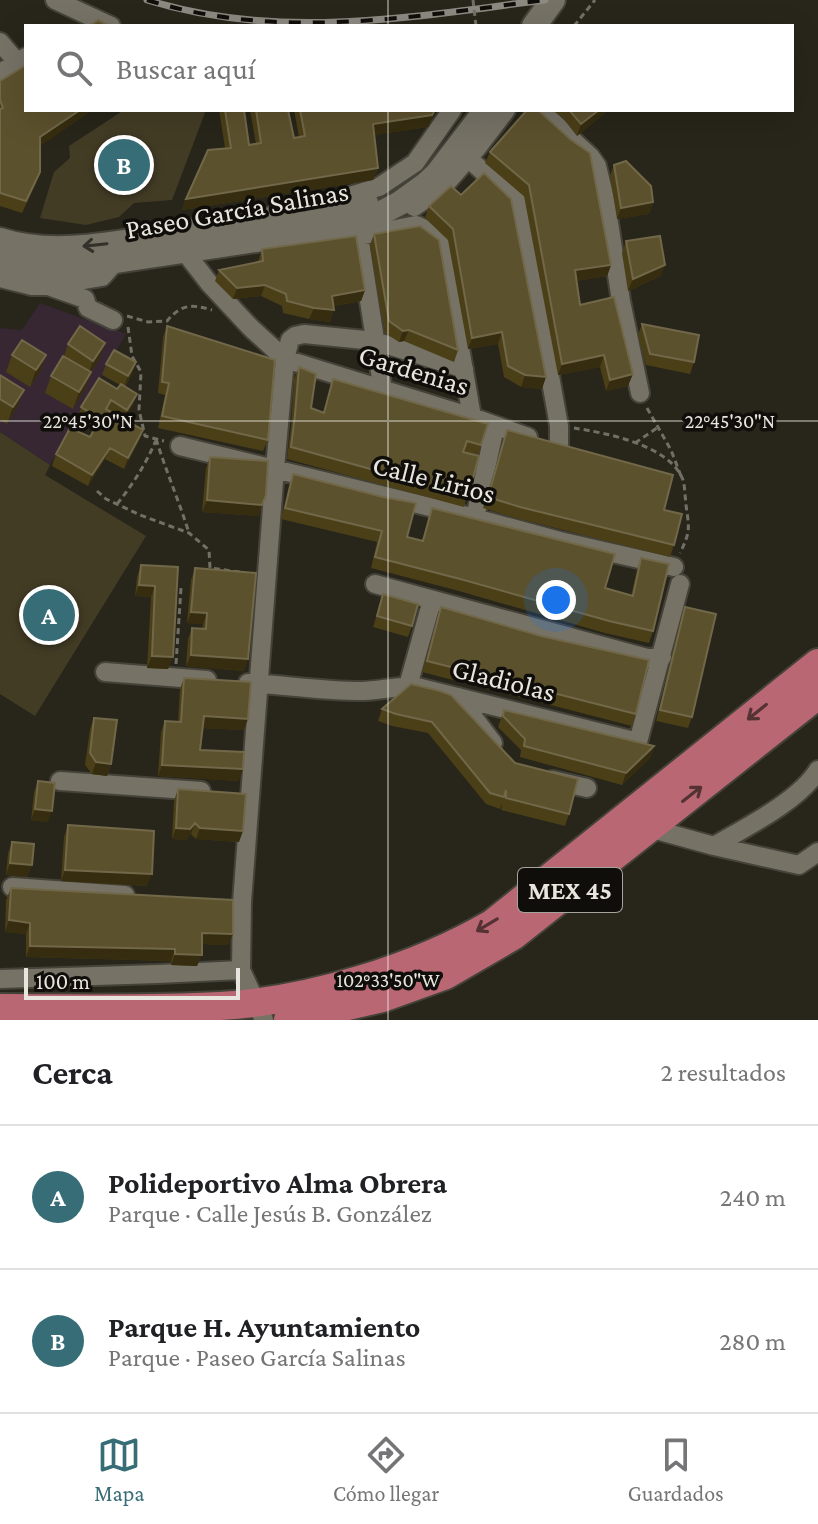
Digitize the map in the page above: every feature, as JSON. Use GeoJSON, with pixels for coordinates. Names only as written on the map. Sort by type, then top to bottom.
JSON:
{"type":"FeatureCollection","features":[{"type":"Feature","properties":{"kind":"main road"},"geometry":{"type":"LineString","coordinates":[[535,24],[553,0]]}},
{"type":"Feature","properties":{"kind":"main road"},"geometry":{"type":"LineString","coordinates":[[549,24],[566,0]]}},
{"type":"Feature","properties":{"kind":"main road","name":"Paseo García Salinas"},"geometry":{"type":"LineString","coordinates":[[51,267],[185,252],[336,227],[383,212],[439,158],[473,112]]}},
{"type":"Feature","properties":{"kind":"main road","name":"Paseo García Salinas"},"geometry":{"type":"LineString","coordinates":[[51,267],[123,242],[396,199],[437,174],[484,112]]}},
{"type":"Feature","properties":{"kind":"main road"},"geometry":{"type":"LineString","coordinates":[[0,240],[15,245],[51,267]]}},
{"type":"Feature","properties":{"kind":"main road"},"geometry":{"type":"LineString","coordinates":[[0,260],[51,267]]}},
{"type":"Feature","properties":{"kind":"main road","name":"MEX 45"},"geometry":{"type":"LineString","coordinates":[[0,1008],[222,1006],[260,1011],[282,998],[363,979],[432,954],[493,923],[818,663]]}},
{"type":"Feature","properties":{"kind":"main road","name":"MEX 45"},"geometry":{"type":"LineString","coordinates":[[288,1020],[382,998],[446,975],[513,936],[818,695]]}},
{"type":"Feature","properties":{"kind":"street"},"geometry":{"type":"LineString","coordinates":[[55,0],[107,24]]}},
{"type":"Feature","properties":{"kind":"street"},"geometry":{"type":"LineString","coordinates":[[0,42],[22,60],[0,73]]}},
{"type":"Feature","properties":{"kind":"street"},"geometry":{"type":"LineString","coordinates":[[309,213],[326,202],[379,187],[415,163],[451,112]]}},
{"type":"Feature","properties":{"kind":"street"},"geometry":{"type":"LineString","coordinates":[[336,227],[365,228],[401,216],[442,188],[504,112]]}},
{"type":"Feature","properties":{"kind":"street"},"geometry":{"type":"LineString","coordinates":[[542,112],[597,166],[640,393]]}},
{"type":"Feature","properties":{"kind":"street"},"geometry":{"type":"LineString","coordinates":[[468,158],[519,204],[559,426]]}},
{"type":"Feature","properties":{"kind":"street"},"geometry":{"type":"LineString","coordinates":[[269,238],[302,240],[359,236],[416,225],[429,231],[442,244],[472,417]]}},
{"type":"Feature","properties":{"kind":"street"},"geometry":{"type":"LineString","coordinates":[[359,236],[383,391]]}},
{"type":"Feature","properties":{"kind":"street","name":"Gardenias"},"geometry":{"type":"LineString","coordinates":[[185,252],[251,328],[285,359],[566,449],[559,426]]}},
{"type":"Feature","properties":{"kind":"street"},"geometry":{"type":"LineString","coordinates":[[0,278],[32,286],[51,267]]}},
{"type":"Feature","properties":{"kind":"street"},"geometry":{"type":"LineString","coordinates":[[51,267],[57,291],[85,299],[88,308],[119,317]]}},
{"type":"Feature","properties":{"kind":"street"},"geometry":{"type":"LineString","coordinates":[[260,1011],[241,970],[234,902],[234,794],[259,683],[275,468],[285,359],[290,340],[304,334],[375,341],[464,369]]}},
{"type":"Feature","properties":{"kind":"street"},"geometry":{"type":"LineString","coordinates":[[475,518],[495,427]]}},
{"type":"Feature","properties":{"kind":"street","name":"Calle Lirios"},"geometry":{"type":"LineString","coordinates":[[180,446],[475,518],[677,575]]}},
{"type":"Feature","properties":{"kind":"street"},"geometry":{"type":"LineString","coordinates":[[375,584],[647,658],[662,657],[677,575]]}},
{"type":"Feature","properties":{"kind":"street"},"geometry":{"type":"LineString","coordinates":[[408,686],[432,600]]}},
{"type":"Feature","properties":{"kind":"street","name":"Gladiolas"},"geometry":{"type":"LineString","coordinates":[[105,672],[315,690],[353,691],[408,686],[638,742],[662,657]]}},
{"type":"Feature","properties":{"kind":"street"},"geometry":{"type":"LineString","coordinates":[[458,697],[507,762]]}},
{"type":"Feature","properties":{"kind":"street"},"geometry":{"type":"LineString","coordinates":[[714,846],[810,783],[818,770]]}},
{"type":"Feature","properties":{"kind":"street"},"geometry":{"type":"LineString","coordinates":[[532,775],[587,788]]}},
{"type":"Feature","properties":{"kind":"street"},"geometry":{"type":"LineString","coordinates":[[60,781],[234,794]]}},
{"type":"Feature","properties":{"kind":"street"},"geometry":{"type":"LineString","coordinates":[[649,828],[799,865],[818,852]]}},
{"type":"Feature","properties":{"kind":"street"},"geometry":{"type":"LineString","coordinates":[[12,887],[150,896]]}},
{"type":"Feature","properties":{"kind":"street"},"geometry":{"type":"LineString","coordinates":[[0,979],[241,970]]}},
{"type":"Feature","properties":{"kind":"path"},"geometry":{"type":"LineString","coordinates":[[473,0],[476,24]]}},
{"type":"Feature","properties":{"kind":"path"},"geometry":{"type":"LineString","coordinates":[[576,24],[595,0]]}},
{"type":"Feature","properties":{"kind":"path"},"geometry":{"type":"LineString","coordinates":[[119,317],[148,322],[167,321],[175,311],[194,305],[214,311]]}},
{"type":"Feature","properties":{"kind":"path"},"geometry":{"type":"LineString","coordinates":[[119,317],[129,327],[132,356],[141,372],[139,410],[145,436]]}},
{"type":"Feature","properties":{"kind":"path"},"geometry":{"type":"LineString","coordinates":[[640,393],[671,450],[682,479],[690,533],[677,575]]}},
{"type":"Feature","properties":{"kind":"path"},"geometry":{"type":"LineString","coordinates":[[559,426],[598,432],[635,443],[667,458],[682,479]]}},
{"type":"Feature","properties":{"kind":"path"},"geometry":{"type":"LineString","coordinates":[[635,443],[657,428]]}},
{"type":"Feature","properties":{"kind":"path"},"geometry":{"type":"LineString","coordinates":[[137,432],[180,446]]}},
{"type":"Feature","properties":{"kind":"path"},"geometry":{"type":"LineString","coordinates":[[117,504],[146,463],[156,439]]}},
{"type":"Feature","properties":{"kind":"path"},"geometry":{"type":"LineString","coordinates":[[156,439],[189,533]]}},
{"type":"Feature","properties":{"kind":"path"},"geometry":{"type":"LineString","coordinates":[[97,491],[106,499],[140,515],[189,533],[209,550],[210,568],[267,576]]}},
{"type":"Feature","properties":{"kind":"path"},"geometry":{"type":"LineString","coordinates":[[175,677],[181,588]]}},
{"type":"Feature","properties":{"kind":"shaded area"},"geometry":{"type":"Polygon","coordinates":[[[121,112],[205,112],[172,200],[134,203],[119,217],[86,225],[40,218],[54,172],[70,158],[69,146],[121,112]]]}},
{"type":"Feature","properties":{"kind":"shaded area"},"geometry":{"type":"Polygon","coordinates":[[[40,303],[126,334],[50,465],[0,432],[0,328],[22,330],[40,303]]]}},
{"type":"Feature","properties":{"kind":"shaded area"},"geometry":{"type":"Polygon","coordinates":[[[0,432],[50,465],[45,475],[146,536],[35,716],[0,694],[0,432]]]}},
{"type":"Feature","properties":{"kind":"building"},"geometry":{"type":"Polygon","coordinates":[[[24,66],[24,112],[77,112],[40,137],[40,172],[26,201],[0,193],[0,109],[3,108],[0,81],[24,66]]]}},
{"type":"Feature","properties":{"kind":"building"},"geometry":{"type":"Polygon","coordinates":[[[225,112],[244,112],[249,145],[261,143],[256,112],[288,112],[294,138],[305,136],[300,112],[434,112],[432,115],[373,124],[378,168],[186,199],[208,150],[231,148],[225,112]]]}},
{"type":"Feature","properties":{"kind":"building"},"geometry":{"type":"Polygon","coordinates":[[[525,112],[540,112],[590,153],[611,265],[575,270],[580,305],[614,297],[633,374],[610,380],[604,355],[562,364],[529,185],[490,152],[525,112]]]}},
{"type":"Feature","properties":{"kind":"building"},"geometry":{"type":"Polygon","coordinates":[[[571,112],[596,112],[581,124],[571,112]]]}},
{"type":"Feature","properties":{"kind":"building"},"geometry":{"type":"Polygon","coordinates":[[[626,161],[651,186],[653,202],[621,208],[614,165],[626,161]]]}},
{"type":"Feature","properties":{"kind":"building"},"geometry":{"type":"Polygon","coordinates":[[[484,173],[511,199],[546,377],[525,375],[508,366],[502,332],[472,338],[453,229],[429,206],[451,186],[461,195],[484,173]]]}},
{"type":"Feature","properties":{"kind":"building"},"geometry":{"type":"Polygon","coordinates":[[[420,226],[439,240],[458,350],[409,330],[403,331],[389,321],[374,234],[420,226]]]}},
{"type":"Feature","properties":{"kind":"building"},"geometry":{"type":"Polygon","coordinates":[[[356,236],[365,290],[332,296],[334,310],[287,301],[286,294],[265,285],[237,288],[219,270],[263,261],[262,249],[356,236]]]}},
{"type":"Feature","properties":{"kind":"building"},"geometry":{"type":"Polygon","coordinates":[[[660,236],[665,265],[633,279],[626,241],[660,236]]]}},
{"type":"Feature","properties":{"kind":"building"},"geometry":{"type":"Polygon","coordinates":[[[642,324],[699,335],[694,362],[650,354],[642,324]]]}},
{"type":"Feature","properties":{"kind":"building"},"geometry":{"type":"Polygon","coordinates":[[[80,326],[105,343],[93,361],[68,344],[80,326]]]}},
{"type":"Feature","properties":{"kind":"building"},"geometry":{"type":"Polygon","coordinates":[[[167,326],[275,360],[268,440],[162,416],[169,383],[162,382],[167,326]]]}},
{"type":"Feature","properties":{"kind":"building"},"geometry":{"type":"Polygon","coordinates":[[[22,340],[46,355],[36,370],[12,355],[22,340]]]}},
{"type":"Feature","properties":{"kind":"building"},"geometry":{"type":"Polygon","coordinates":[[[114,350],[136,362],[128,376],[106,364],[114,350]]]}},
{"type":"Feature","properties":{"kind":"building"},"geometry":{"type":"Polygon","coordinates":[[[63,356],[91,372],[79,392],[51,376],[63,356]]]}},
{"type":"Feature","properties":{"kind":"building"},"geometry":{"type":"Polygon","coordinates":[[[299,367],[316,374],[311,408],[324,413],[333,379],[488,424],[481,445],[467,441],[463,452],[479,456],[468,496],[291,447],[299,367]]]}},
{"type":"Feature","properties":{"kind":"building"},"geometry":{"type":"Polygon","coordinates":[[[0,375],[24,390],[13,407],[0,399],[0,375]]]}},
{"type":"Feature","properties":{"kind":"building"},"geometry":{"type":"Polygon","coordinates":[[[99,378],[117,389],[121,384],[137,394],[127,410],[111,400],[106,409],[143,430],[128,458],[110,448],[92,475],[56,454],[70,428],[90,437],[100,419],[81,407],[99,378]]]}},
{"type":"Feature","properties":{"kind":"building"},"geometry":{"type":"Polygon","coordinates":[[[507,430],[673,475],[664,510],[682,514],[674,545],[488,497],[507,430]]]}},
{"type":"Feature","properties":{"kind":"building"},"geometry":{"type":"Polygon","coordinates":[[[210,457],[268,461],[266,495],[262,505],[207,500],[210,457]]]}},
{"type":"Feature","properties":{"kind":"building"},"geometry":{"type":"Polygon","coordinates":[[[293,474],[416,503],[407,537],[423,541],[432,508],[615,554],[605,588],[633,596],[641,558],[669,564],[653,631],[375,557],[382,531],[285,508],[293,474]]]}},
{"type":"Feature","properties":{"kind":"building"},"geometry":{"type":"Polygon","coordinates":[[[141,565],[178,567],[173,657],[152,656],[155,586],[139,585],[141,565]]]}},
{"type":"Feature","properties":{"kind":"building"},"geometry":{"type":"Polygon","coordinates":[[[195,568],[256,573],[248,659],[191,655],[192,628],[206,629],[207,613],[191,612],[195,568]]]}},
{"type":"Feature","properties":{"kind":"building"},"geometry":{"type":"Polygon","coordinates":[[[383,594],[418,604],[412,626],[377,616],[383,594]]]}},
{"type":"Feature","properties":{"kind":"building"},"geometry":{"type":"Polygon","coordinates":[[[441,607],[541,636],[649,660],[636,714],[427,661],[441,607]]]}},
{"type":"Feature","properties":{"kind":"building"},"geometry":{"type":"Polygon","coordinates":[[[685,607],[716,614],[692,717],[660,710],[685,607]]]}},
{"type":"Feature","properties":{"kind":"building"},"geometry":{"type":"Polygon","coordinates":[[[184,678],[251,682],[248,719],[204,716],[200,750],[244,752],[243,769],[162,765],[165,721],[181,722],[184,678]]]}},
{"type":"Feature","properties":{"kind":"building"},"geometry":{"type":"Polygon","coordinates":[[[411,684],[451,695],[515,763],[578,779],[569,814],[506,798],[506,790],[504,797],[490,793],[432,722],[382,709],[411,684]]]}},
{"type":"Feature","properties":{"kind":"building"},"geometry":{"type":"Polygon","coordinates":[[[504,710],[654,746],[626,773],[524,746],[525,739],[503,716],[504,710]]]}},
{"type":"Feature","properties":{"kind":"building"},"geometry":{"type":"Polygon","coordinates":[[[94,718],[117,720],[111,764],[96,762],[90,753],[94,718]]]}},
{"type":"Feature","properties":{"kind":"building"},"geometry":{"type":"Polygon","coordinates":[[[38,781],[55,783],[52,811],[35,809],[38,781]]]}},
{"type":"Feature","properties":{"kind":"building"},"geometry":{"type":"Polygon","coordinates":[[[178,789],[246,794],[243,831],[200,828],[195,823],[190,829],[176,828],[178,789]]]}},
{"type":"Feature","properties":{"kind":"building"},"geometry":{"type":"Polygon","coordinates":[[[68,825],[154,831],[152,874],[65,870],[68,825]]]}},
{"type":"Feature","properties":{"kind":"building"},"geometry":{"type":"Polygon","coordinates":[[[12,842],[34,844],[32,865],[10,863],[12,842]]]}},
{"type":"Feature","properties":{"kind":"building"},"geometry":{"type":"Polygon","coordinates":[[[11,888],[233,900],[233,934],[202,933],[202,955],[175,954],[175,949],[30,946],[30,923],[9,920],[11,888]]]}},
{"type":"Feature","properties":{"kind":"railway"},"geometry":{"type":"LineString","coordinates":[[147,0],[246,20],[295,22],[395,18],[545,0]]}},
{"type":"Feature","properties":{"kind":"place","name":"Parque H. Ayuntamiento"},"geometry":{"type":"Point","coordinates":[124,165]}},
{"type":"Feature","properties":{"kind":"place","name":"Polideportivo Alma Obrera"},"geometry":{"type":"Point","coordinates":[49,615]}}]}
